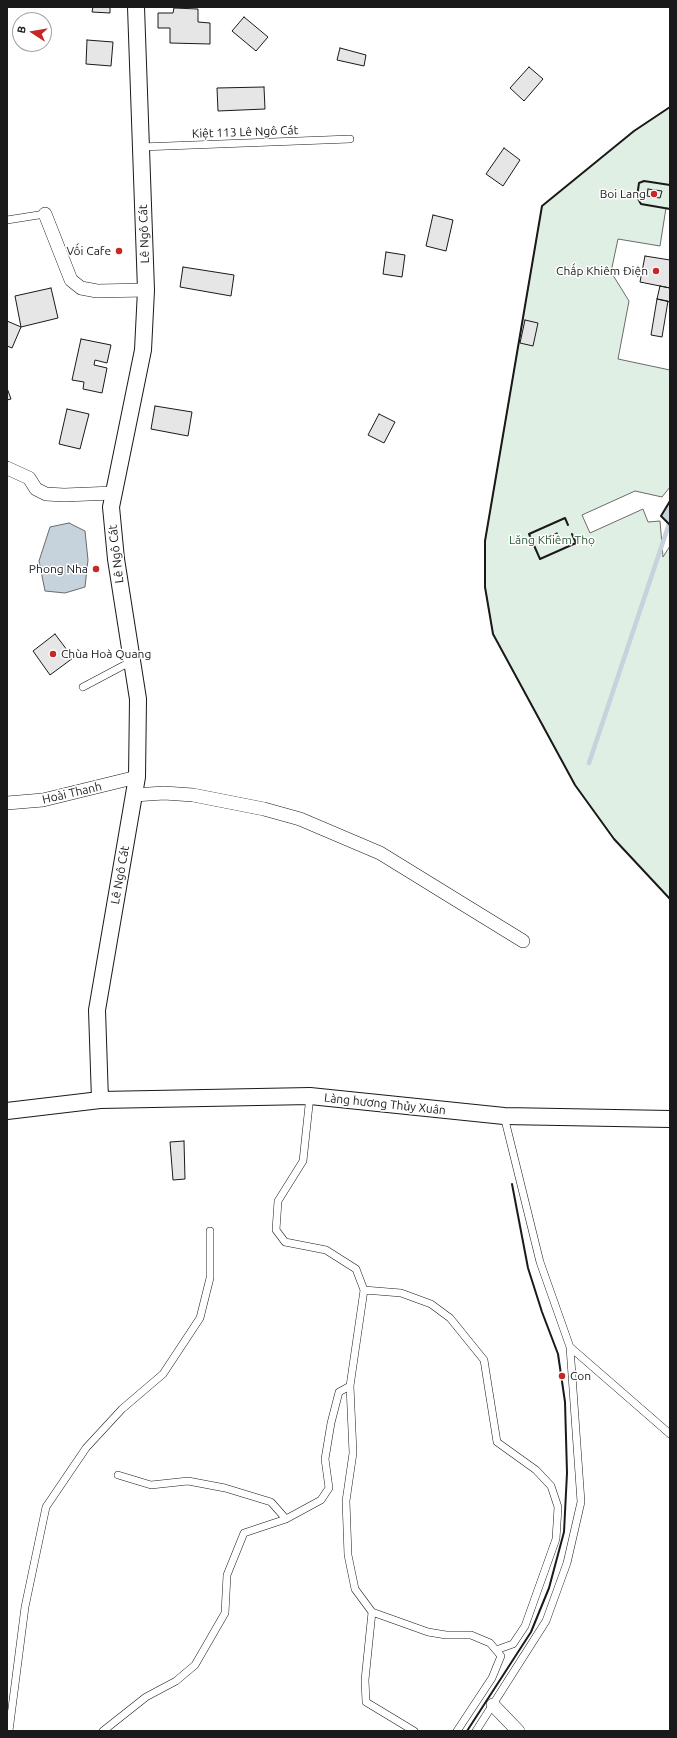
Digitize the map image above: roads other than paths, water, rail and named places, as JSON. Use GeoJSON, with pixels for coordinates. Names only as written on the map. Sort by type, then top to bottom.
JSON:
{"type":"FeatureCollection","features":[{"type":"Feature","properties":{"kind":"street","name":"Lê Ngô Cát"},"geometry":{"type":"LineString","coordinates":[[100,1100],[96,1010],[137,777],[138,699],[116,559],[111,507],[143,350],[146,290],[136,7]]}},
{"type":"Feature","properties":{"kind":"street"},"geometry":{"type":"LineString","coordinates":[[45,214],[71,280],[80,288],[97,292],[146,290]]}},
{"type":"Feature","properties":{"kind":"street"},"geometry":{"type":"LineString","coordinates":[[7,468],[29,478],[36,489],[46,494],[64,495],[114,492]]}},
{"type":"Feature","properties":{"kind":"street","name":"Hoài Thanh"},"geometry":{"type":"LineString","coordinates":[[7,803],[43,800],[137,777]]}},
{"type":"Feature","properties":{"kind":"street"},"geometry":{"type":"LineString","coordinates":[[134,795],[164,793],[192,795],[264,809],[300,819],[380,853],[523,941]]}},
{"type":"Feature","properties":{"kind":"street","name":"Làng hương Thủy Xuân"},"geometry":{"type":"LineString","coordinates":[[7,1111],[100,1100],[310,1096],[504,1116],[670,1119]]}},
{"type":"Feature","properties":{"kind":"street"},"geometry":{"type":"LineString","coordinates":[[493,1705],[518,1731]]}},
{"type":"Feature","properties":{"kind":"lane","name":"Kiệt 113 Lê Ngô Cát"},"geometry":{"type":"LineString","coordinates":[[141,147],[350,139]]}},
{"type":"Feature","properties":{"kind":"lane"},"geometry":{"type":"LineString","coordinates":[[7,220],[45,214]]}},
{"type":"Feature","properties":{"kind":"lane"},"geometry":{"type":"LineString","coordinates":[[83,687],[132,661]]}},
{"type":"Feature","properties":{"kind":"lane"},"geometry":{"type":"LineString","coordinates":[[310,1096],[303,1161],[278,1201],[276,1230],[285,1242],[326,1250],[356,1269],[364,1290],[350,1386],[353,1453],[346,1501],[348,1555],[355,1589],[372,1612],[428,1632],[446,1635],[471,1634],[490,1643],[501,1656],[492,1678],[457,1731]]}},
{"type":"Feature","properties":{"kind":"lane"},"geometry":{"type":"LineString","coordinates":[[476,1731],[546,1621],[567,1563],[581,1502],[570,1347],[540,1262],[504,1116]]}},
{"type":"Feature","properties":{"kind":"lane"},"geometry":{"type":"LineString","coordinates":[[10,1731],[25,1607],[46,1506],[86,1448],[122,1409],[163,1374],[200,1318],[210,1278],[210,1230]]}},
{"type":"Feature","properties":{"kind":"lane"},"geometry":{"type":"LineString","coordinates":[[364,1290],[401,1294],[431,1304],[450,1318],[484,1360],[497,1442],[536,1470],[551,1486],[558,1507],[556,1539],[525,1626],[513,1644],[496,1650]]}},
{"type":"Feature","properties":{"kind":"lane"},"geometry":{"type":"LineString","coordinates":[[570,1347],[670,1434]]}},
{"type":"Feature","properties":{"kind":"lane"},"geometry":{"type":"LineString","coordinates":[[103,1731],[146,1697],[176,1681],[195,1665],[225,1612],[227,1575],[244,1533],[286,1518],[321,1500],[329,1488],[325,1459],[331,1422],[339,1392],[350,1386]]}},
{"type":"Feature","properties":{"kind":"lane"},"geometry":{"type":"LineString","coordinates":[[118,1475],[151,1485],[188,1481],[225,1488],[271,1502],[286,1518]]}},
{"type":"Feature","properties":{"kind":"lane"},"geometry":{"type":"LineString","coordinates":[[372,1612],[365,1680],[366,1702],[414,1731]]}},
{"type":"Feature","properties":{"kind":"waterway"},"geometry":{"type":"LineString","coordinates":[[589,763],[669,524]]}},
{"type":"Feature","properties":{"kind":"place","name":"Boi Lang"},"geometry":{"type":"Point","coordinates":[654,194]}},
{"type":"Feature","properties":{"kind":"place","name":"Vối Cafe"},"geometry":{"type":"Point","coordinates":[119,251]}},
{"type":"Feature","properties":{"kind":"place","name":"Chấp Khiêm Điện"},"geometry":{"type":"Point","coordinates":[656,271]}},
{"type":"Feature","properties":{"kind":"place","name":"Phong Nha"},"geometry":{"type":"Point","coordinates":[96,569]}},
{"type":"Feature","properties":{"kind":"place","name":"Chùa Hoà Quang"},"geometry":{"type":"Point","coordinates":[53,654]}},
{"type":"Feature","properties":{"kind":"place","name":"Con"},"geometry":{"type":"Point","coordinates":[562,1376]}},
{"type":"Feature","properties":{"kind":"park label","name":"Lăng Khiêm Thọ"},"geometry":{"type":"Point","coordinates":[552,540]}}]}
